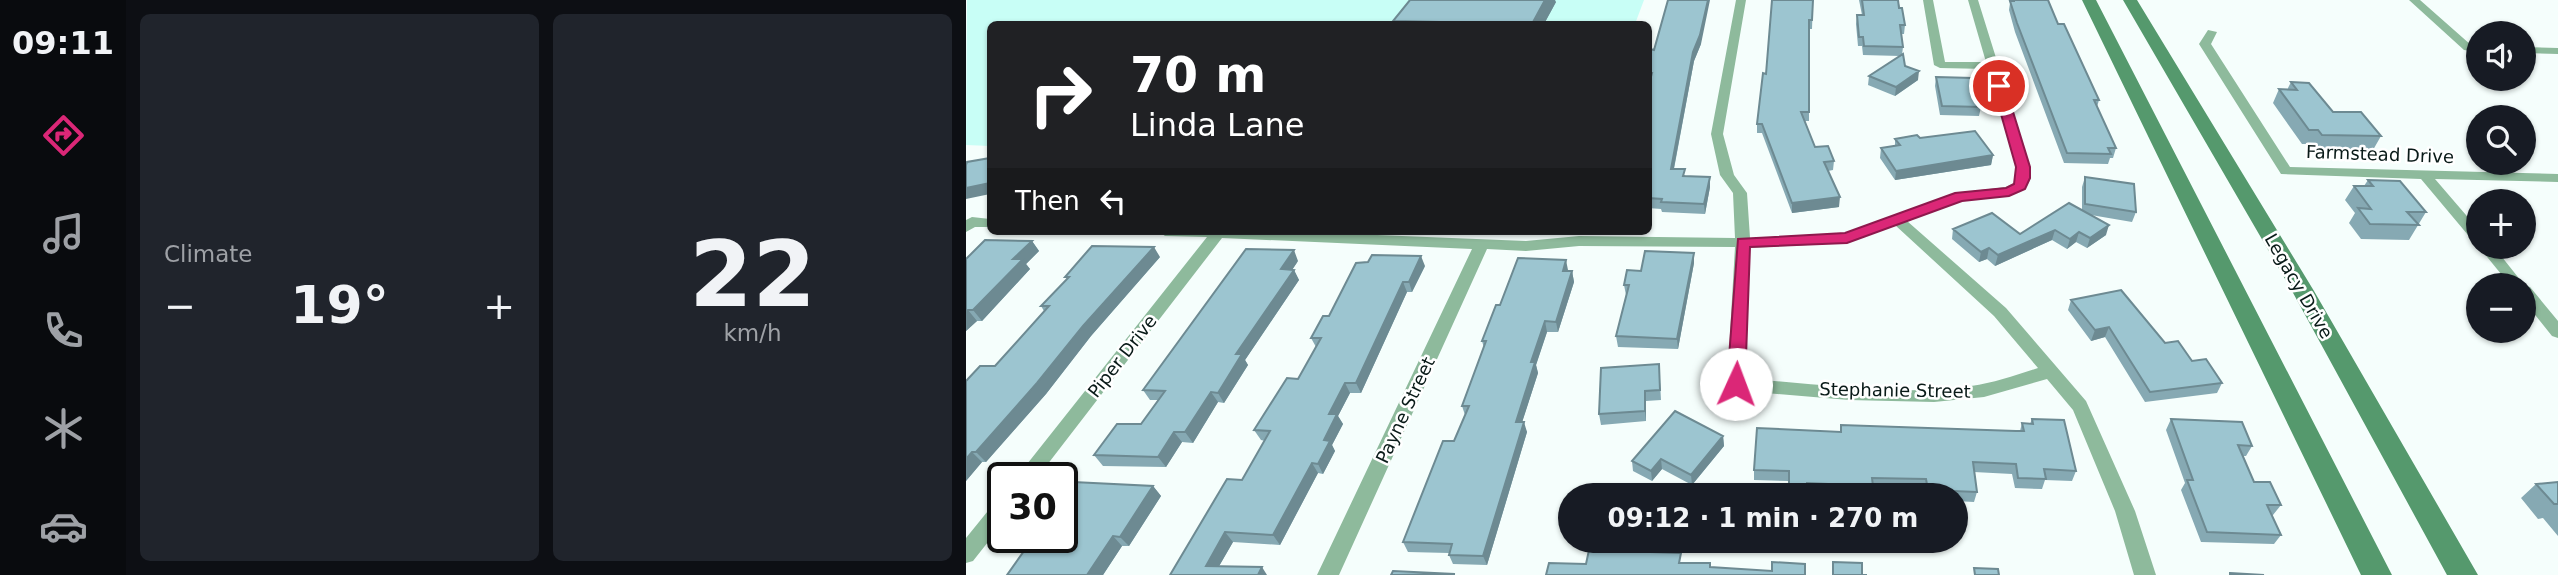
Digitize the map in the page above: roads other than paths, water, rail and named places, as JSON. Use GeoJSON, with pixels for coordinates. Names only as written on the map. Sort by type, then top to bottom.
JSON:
{"type":"FeatureCollection","features":[{"type":"Feature","properties":{"kind":"main road"},"geometry":{"type":"LineString","coordinates":[[2090,0],[2376,575]]}},
{"type":"Feature","properties":{"kind":"main road","name":"Legacy Drive"},"geometry":{"type":"LineString","coordinates":[[2130,0],[2304,291],[2463,575]]}},
{"type":"Feature","properties":{"kind":"street"},"geometry":{"type":"LineString","coordinates":[[1741,0],[1717,134],[1727,175],[1740,193],[1743,243]]}},
{"type":"Feature","properties":{"kind":"street"},"geometry":{"type":"LineString","coordinates":[[1928,0],[1940,65],[1993,66]]}},
{"type":"Feature","properties":{"kind":"street"},"geometry":{"type":"LineString","coordinates":[[1262,235],[1525,246],[1579,241],[1743,243],[1847,238],[1960,197],[2009,191],[2020,186],[2024,178],[2023,167],[1973,0]]}},
{"type":"Feature","properties":{"kind":"street"},"geometry":{"type":"LineString","coordinates":[[2414,0],[2466,42]]}},
{"type":"Feature","properties":{"kind":"street","name":"Farmstead Drive"},"geometry":{"type":"LineString","coordinates":[[2212,32],[2205,44],[2286,171],[2558,178]]}},
{"type":"Feature","properties":{"kind":"street"},"geometry":{"type":"LineString","coordinates":[[2536,50],[2558,51]]}},
{"type":"Feature","properties":{"kind":"street"},"geometry":{"type":"LineString","coordinates":[[2424,174],[2466,224]]}},
{"type":"Feature","properties":{"kind":"street"},"geometry":{"type":"LineString","coordinates":[[1899,220],[2000,312],[2080,406],[2125,512],[2145,575]]}},
{"type":"Feature","properties":{"kind":"street"},"geometry":{"type":"LineString","coordinates":[[969,224],[987,223]]}},
{"type":"Feature","properties":{"kind":"street","name":"Piper Drive"},"geometry":{"type":"LineString","coordinates":[[1039,462],[1216,235]]}},
{"type":"Feature","properties":{"kind":"street","name":"Stephanie Street"},"geometry":{"type":"LineString","coordinates":[[1743,243],[1736,384],[1886,394],[1961,394],[2051,371]]}},
{"type":"Feature","properties":{"kind":"street","name":"Payne Street"},"geometry":{"type":"LineString","coordinates":[[1328,575],[1481,245]]}},
{"type":"Feature","properties":{"kind":"street"},"geometry":{"type":"LineString","coordinates":[[2496,259],[2508,273]]}},
{"type":"Feature","properties":{"kind":"street"},"geometry":{"type":"LineString","coordinates":[[2536,305],[2558,332]]}},
{"type":"Feature","properties":{"kind":"street"},"geometry":{"type":"LineString","coordinates":[[966,554],[987,527]]}}]}
